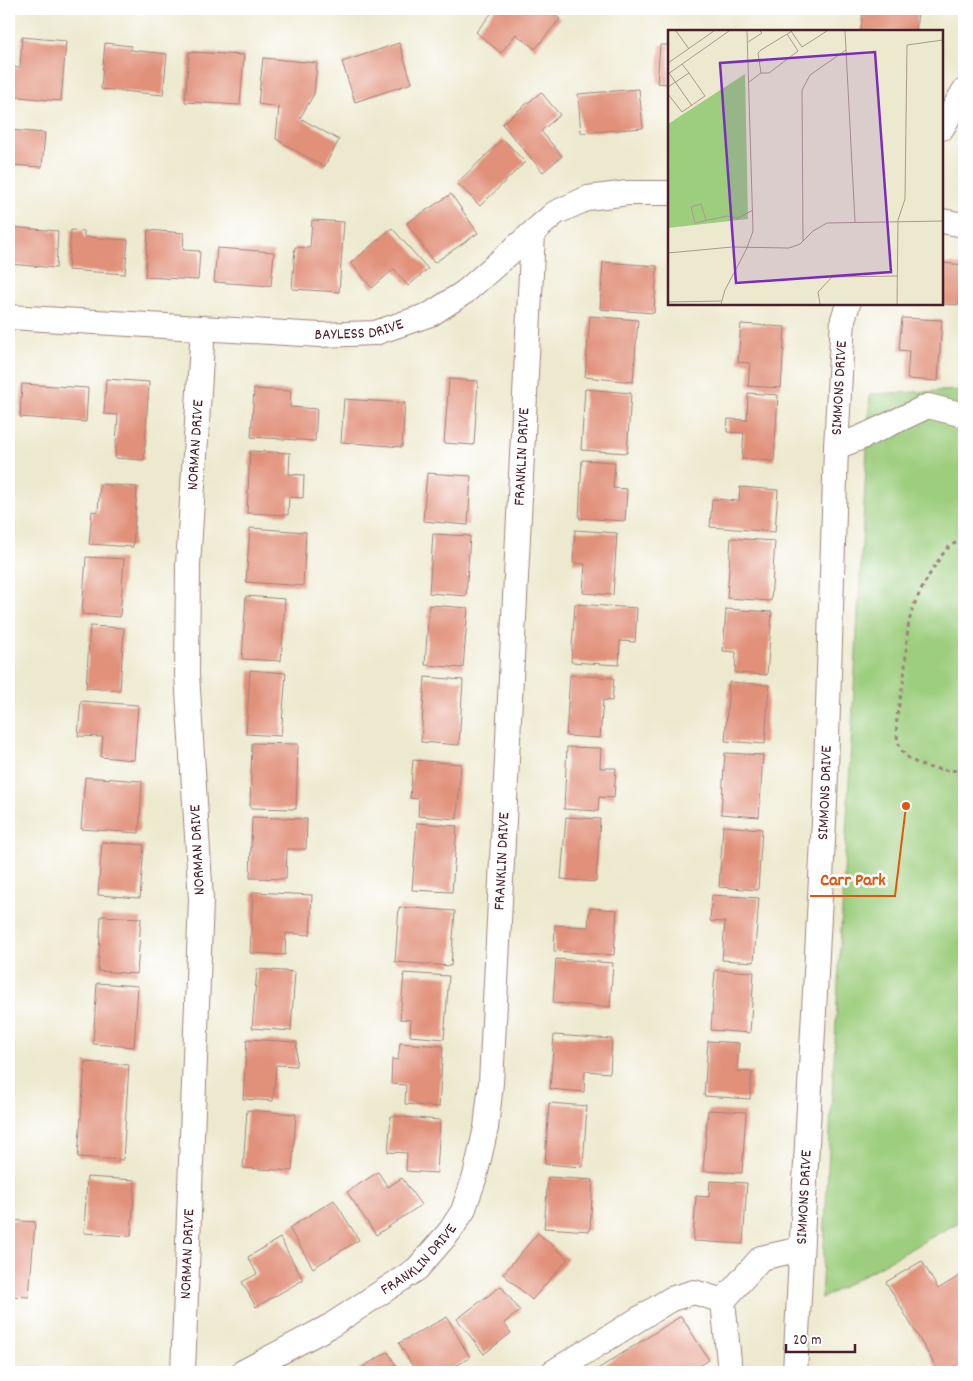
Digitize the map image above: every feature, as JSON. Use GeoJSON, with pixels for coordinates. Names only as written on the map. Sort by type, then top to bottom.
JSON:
{"type":"FeatureCollection","features":[{"type":"Feature","properties":{"kind":"street"},"geometry":{"type":"LineString","coordinates":[[943,126],[964,91]]}},
{"type":"Feature","properties":{"kind":"street","name":"BAYLESS DRIVE"},"geometry":{"type":"LineString","coordinates":[[9,317],[320,335],[374,333],[431,314],[465,292],[555,213],[588,198],[628,193],[668,193]]}},
{"type":"Feature","properties":{"kind":"street"},"geometry":{"type":"LineString","coordinates":[[943,221],[964,225]]}},
{"type":"Feature","properties":{"kind":"street","name":"FRANKLIN DRIVE"},"geometry":{"type":"LineString","coordinates":[[243,1372],[330,1326],[417,1269],[450,1231],[463,1211],[475,1176],[486,1128],[491,1083],[533,233]]}},
{"type":"Feature","properties":{"kind":"street","name":"SIMMONS DRIVE"},"geometry":{"type":"LineString","coordinates":[[795,1372],[825,802],[836,447],[843,319],[848,305]]}},
{"type":"Feature","properties":{"kind":"street","name":"NORMAN DRIVE"},"geometry":{"type":"LineString","coordinates":[[183,1372],[201,900],[187,674],[188,565],[203,328]]}},
{"type":"Feature","properties":{"kind":"street"},"geometry":{"type":"LineString","coordinates":[[836,447],[860,438],[928,406],[964,415]]}},
{"type":"Feature","properties":{"kind":"street"},"geometry":{"type":"LineString","coordinates":[[730,1372],[723,1301],[761,1258],[801,1249]]}},
{"type":"Feature","properties":{"kind":"street"},"geometry":{"type":"LineString","coordinates":[[553,1372],[671,1299],[694,1292],[723,1301]]}},
{"type":"Feature","properties":{"kind":"path"},"geometry":{"type":"LineString","coordinates":[[964,542],[951,544],[937,562],[912,611],[908,633],[905,675],[896,730],[900,748],[911,759],[928,768],[953,771],[964,770]]}},
{"type":"Feature","properties":{"kind":"green space"},"geometry":{"type":"Polygon","coordinates":[[[964,390],[964,1219],[821,1299],[870,394],[964,390]]]}},
{"type":"Feature","properties":{"kind":"building"},"geometry":{"type":"Polygon","coordinates":[[[495,9],[548,9],[560,19],[535,49],[516,34],[501,53],[476,32],[495,9]]]}},
{"type":"Feature","properties":{"kind":"building"},"geometry":{"type":"Polygon","coordinates":[[[863,9],[936,9],[936,12],[918,11],[916,30],[861,30],[863,9]]]}},
{"type":"Feature","properties":{"kind":"building"},"geometry":{"type":"Polygon","coordinates":[[[22,37],[66,41],[61,101],[9,96],[9,67],[20,68],[22,37]]]}},
{"type":"Feature","properties":{"kind":"building"},"geometry":{"type":"Polygon","coordinates":[[[105,43],[131,46],[131,50],[167,54],[163,95],[101,89],[105,43]]]}},
{"type":"Feature","properties":{"kind":"building"},"geometry":{"type":"Polygon","coordinates":[[[399,43],[412,83],[355,102],[342,62],[399,43]]]}},
{"type":"Feature","properties":{"kind":"building"},"geometry":{"type":"Polygon","coordinates":[[[660,45],[668,45],[668,84],[657,83],[660,45]]]}},
{"type":"Feature","properties":{"kind":"building"},"geometry":{"type":"Polygon","coordinates":[[[189,52],[244,55],[240,105],[185,102],[189,52]]]}},
{"type":"Feature","properties":{"kind":"building"},"geometry":{"type":"Polygon","coordinates":[[[263,58],[317,63],[314,94],[300,118],[339,140],[324,167],[276,139],[279,107],[258,104],[263,58]]]}},
{"type":"Feature","properties":{"kind":"building"},"geometry":{"type":"Polygon","coordinates":[[[639,89],[643,128],[581,133],[578,94],[639,89]]]}},
{"type":"Feature","properties":{"kind":"building"},"geometry":{"type":"Polygon","coordinates":[[[541,92],[560,115],[541,131],[562,156],[543,172],[502,124],[541,92]]]}},
{"type":"Feature","properties":{"kind":"building"},"geometry":{"type":"Polygon","coordinates":[[[9,130],[45,133],[42,167],[9,165],[9,130]]]}},
{"type":"Feature","properties":{"kind":"building"},"geometry":{"type":"Polygon","coordinates":[[[503,139],[525,162],[480,206],[457,183],[503,139]]]}},
{"type":"Feature","properties":{"kind":"building"},"geometry":{"type":"Polygon","coordinates":[[[451,194],[478,233],[434,263],[407,223],[451,194]]]}},
{"type":"Feature","properties":{"kind":"building"},"geometry":{"type":"Polygon","coordinates":[[[312,220],[344,222],[339,292],[292,289],[295,247],[310,248],[312,220]]]}},
{"type":"Feature","properties":{"kind":"building"},"geometry":{"type":"Polygon","coordinates":[[[9,227],[58,231],[56,268],[9,264],[9,227]]]}},
{"type":"Feature","properties":{"kind":"building"},"geometry":{"type":"Polygon","coordinates":[[[392,228],[428,269],[408,286],[394,269],[372,288],[351,263],[392,228]]]}},
{"type":"Feature","properties":{"kind":"building"},"geometry":{"type":"Polygon","coordinates":[[[71,230],[84,231],[84,237],[128,240],[125,274],[68,270],[71,230]]]}},
{"type":"Feature","properties":{"kind":"building"},"geometry":{"type":"Polygon","coordinates":[[[148,230],[184,233],[183,250],[200,251],[198,280],[145,277],[148,230]]]}},
{"type":"Feature","properties":{"kind":"building"},"geometry":{"type":"Polygon","coordinates":[[[217,248],[274,252],[271,286],[214,282],[217,248]]]}},
{"type":"Feature","properties":{"kind":"building"},"geometry":{"type":"Polygon","coordinates":[[[603,262],[657,266],[654,313],[600,309],[603,262]]]}},
{"type":"Feature","properties":{"kind":"building"},"geometry":{"type":"Polygon","coordinates":[[[943,263],[964,265],[964,305],[943,304],[943,263]]]}},
{"type":"Feature","properties":{"kind":"building"},"geometry":{"type":"Polygon","coordinates":[[[590,316],[638,320],[633,382],[585,377],[590,316]]]}},
{"type":"Feature","properties":{"kind":"building"},"geometry":{"type":"Polygon","coordinates":[[[902,318],[942,320],[938,381],[907,379],[909,351],[899,350],[902,318]]]}},
{"type":"Feature","properties":{"kind":"building"},"geometry":{"type":"Polygon","coordinates":[[[741,324],[785,327],[781,388],[748,386],[750,363],[738,362],[741,324]]]}},
{"type":"Feature","properties":{"kind":"building"},"geometry":{"type":"Polygon","coordinates":[[[106,379],[149,382],[144,460],[115,458],[118,415],[104,414],[106,379]]]}},
{"type":"Feature","properties":{"kind":"building"},"geometry":{"type":"Polygon","coordinates":[[[449,379],[478,381],[474,445],[444,443],[449,379]]]}},
{"type":"Feature","properties":{"kind":"building"},"geometry":{"type":"Polygon","coordinates":[[[22,384],[88,388],[86,422],[20,417],[22,384]]]}},
{"type":"Feature","properties":{"kind":"building"},"geometry":{"type":"Polygon","coordinates":[[[254,389],[291,391],[290,407],[317,409],[315,441],[251,437],[254,389]]]}},
{"type":"Feature","properties":{"kind":"building"},"geometry":{"type":"Polygon","coordinates":[[[585,389],[631,393],[627,453],[581,450],[585,389]]]}},
{"type":"Feature","properties":{"kind":"building"},"geometry":{"type":"Polygon","coordinates":[[[748,393],[778,395],[774,461],[742,459],[744,433],[727,432],[728,419],[747,420],[748,393]]]}},
{"type":"Feature","properties":{"kind":"building"},"geometry":{"type":"Polygon","coordinates":[[[344,399],[405,403],[402,447],[341,442],[344,399]]]}},
{"type":"Feature","properties":{"kind":"building"},"geometry":{"type":"Polygon","coordinates":[[[250,451],[290,453],[289,474],[304,475],[303,498],[289,497],[288,515],[247,513],[250,451]]]}},
{"type":"Feature","properties":{"kind":"building"},"geometry":{"type":"Polygon","coordinates":[[[582,460],[615,462],[613,488],[627,489],[625,521],[579,518],[582,460]]]}},
{"type":"Feature","properties":{"kind":"building"},"geometry":{"type":"Polygon","coordinates":[[[427,473],[471,476],[468,525],[423,521],[427,473]]]}},
{"type":"Feature","properties":{"kind":"building"},"geometry":{"type":"Polygon","coordinates":[[[100,484],[137,487],[133,547],[89,544],[92,511],[98,512],[100,484]]]}},
{"type":"Feature","properties":{"kind":"building"},"geometry":{"type":"Polygon","coordinates":[[[740,487],[778,490],[775,532],[710,527],[712,499],[739,501],[740,487]]]}},
{"type":"Feature","properties":{"kind":"building"},"geometry":{"type":"Polygon","coordinates":[[[250,528],[306,532],[303,586],[246,582],[250,528]]]}},
{"type":"Feature","properties":{"kind":"building"},"geometry":{"type":"Polygon","coordinates":[[[575,530],[617,533],[613,595],[583,593],[585,564],[573,563],[575,530]]]}},
{"type":"Feature","properties":{"kind":"building"},"geometry":{"type":"Polygon","coordinates":[[[433,534],[470,536],[466,596],[429,593],[433,534]]]}},
{"type":"Feature","properties":{"kind":"building"},"geometry":{"type":"Polygon","coordinates":[[[731,538],[775,541],[771,601],[727,598],[731,538]]]}},
{"type":"Feature","properties":{"kind":"building"},"geometry":{"type":"Polygon","coordinates":[[[86,557],[124,559],[120,617],[82,614],[86,557]]]}},
{"type":"Feature","properties":{"kind":"building"},"geometry":{"type":"Polygon","coordinates":[[[246,596],[285,599],[281,661],[242,659],[246,596]]]}},
{"type":"Feature","properties":{"kind":"building"},"geometry":{"type":"Polygon","coordinates":[[[575,604],[637,608],[635,642],[620,641],[619,665],[571,662],[575,604]]]}},
{"type":"Feature","properties":{"kind":"building"},"geometry":{"type":"Polygon","coordinates":[[[429,605],[468,608],[463,668],[425,665],[429,605]]]}},
{"type":"Feature","properties":{"kind":"building"},"geometry":{"type":"Polygon","coordinates":[[[726,609],[772,612],[767,675],[735,673],[736,652],[723,651],[726,609]]]}},
{"type":"Feature","properties":{"kind":"building"},"geometry":{"type":"Polygon","coordinates":[[[90,626],[124,628],[120,690],[86,688],[90,626]]]}},
{"type":"Feature","properties":{"kind":"building"},"geometry":{"type":"Polygon","coordinates":[[[250,670],[286,673],[281,736],[246,734],[250,670]]]}},
{"type":"Feature","properties":{"kind":"building"},"geometry":{"type":"Polygon","coordinates":[[[570,675],[614,678],[612,701],[603,700],[600,738],[566,736],[570,675]]]}},
{"type":"Feature","properties":{"kind":"building"},"geometry":{"type":"Polygon","coordinates":[[[425,677],[463,680],[459,745],[421,742],[425,677]]]}},
{"type":"Feature","properties":{"kind":"building"},"geometry":{"type":"Polygon","coordinates":[[[729,682],[769,685],[765,744],[725,741],[729,682]]]}},
{"type":"Feature","properties":{"kind":"building"},"geometry":{"type":"Polygon","coordinates":[[[81,701],[138,705],[134,760],[101,757],[103,737],[78,736],[81,701]]]}},
{"type":"Feature","properties":{"kind":"building"},"geometry":{"type":"Polygon","coordinates":[[[252,743],[298,744],[296,809],[250,808],[252,743]]]}},
{"type":"Feature","properties":{"kind":"building"},"geometry":{"type":"Polygon","coordinates":[[[567,747],[601,748],[600,768],[616,768],[614,798],[599,797],[598,811],[564,809],[567,747]]]}},
{"type":"Feature","properties":{"kind":"building"},"geometry":{"type":"Polygon","coordinates":[[[725,753],[763,755],[759,817],[721,814],[725,753]]]}},
{"type":"Feature","properties":{"kind":"building"},"geometry":{"type":"Polygon","coordinates":[[[413,760],[461,764],[457,819],[418,816],[419,799],[410,798],[413,760]]]}},
{"type":"Feature","properties":{"kind":"building"},"geometry":{"type":"Polygon","coordinates":[[[85,777],[142,781],[139,833],[81,829],[85,777]]]}},
{"type":"Feature","properties":{"kind":"building"},"geometry":{"type":"Polygon","coordinates":[[[252,817],[307,819],[306,849],[287,849],[286,879],[250,878],[252,817]]]}},
{"type":"Feature","properties":{"kind":"building"},"geometry":{"type":"Polygon","coordinates":[[[566,817],[600,819],[596,882],[561,879],[566,817]]]}},
{"type":"Feature","properties":{"kind":"building"},"geometry":{"type":"Polygon","coordinates":[[[417,823],[457,826],[452,892],[412,890],[417,823]]]}},
{"type":"Feature","properties":{"kind":"building"},"geometry":{"type":"Polygon","coordinates":[[[723,826],[762,829],[758,890],[719,887],[723,826]]]}},
{"type":"Feature","properties":{"kind":"building"},"geometry":{"type":"Polygon","coordinates":[[[102,842],[144,845],[140,898],[98,895],[102,842]]]}},
{"type":"Feature","properties":{"kind":"building"},"geometry":{"type":"Polygon","coordinates":[[[253,892],[312,895],[310,935],[286,933],[285,955],[250,953],[253,892]]]}},
{"type":"Feature","properties":{"kind":"building"},"geometry":{"type":"Polygon","coordinates":[[[712,895],[759,898],[754,962],[722,960],[725,922],[710,921],[712,895]]]}},
{"type":"Feature","properties":{"kind":"building"},"geometry":{"type":"Polygon","coordinates":[[[399,907],[455,911],[451,966],[395,962],[399,907]]]}},
{"type":"Feature","properties":{"kind":"building"},"geometry":{"type":"Polygon","coordinates":[[[590,908],[617,910],[614,955],[554,951],[555,925],[588,927],[590,908]]]}},
{"type":"Feature","properties":{"kind":"building"},"geometry":{"type":"Polygon","coordinates":[[[101,916],[141,918],[137,974],[98,971],[101,916]]]}},
{"type":"Feature","properties":{"kind":"building"},"geometry":{"type":"Polygon","coordinates":[[[556,959],[613,963],[610,1007],[553,1003],[556,959]]]}},
{"type":"Feature","properties":{"kind":"building"},"geometry":{"type":"Polygon","coordinates":[[[257,969],[295,972],[291,1031],[252,1028],[257,969]]]}},
{"type":"Feature","properties":{"kind":"building"},"geometry":{"type":"Polygon","coordinates":[[[715,970],[754,972],[750,1033],[711,1030],[715,970]]]}},
{"type":"Feature","properties":{"kind":"building"},"geometry":{"type":"Polygon","coordinates":[[[404,973],[449,976],[444,1039],[410,1036],[411,1020],[400,1019],[404,973]]]}},
{"type":"Feature","properties":{"kind":"building"},"geometry":{"type":"Polygon","coordinates":[[[97,983],[138,986],[134,1047],[93,1044],[97,983]]]}},
{"type":"Feature","properties":{"kind":"building"},"geometry":{"type":"Polygon","coordinates":[[[554,1035],[612,1039],[610,1073],[585,1071],[584,1092],[550,1089],[554,1035]]]}},
{"type":"Feature","properties":{"kind":"building"},"geometry":{"type":"Polygon","coordinates":[[[247,1039],[297,1042],[296,1066],[276,1065],[273,1101],[243,1099],[247,1039]]]}},
{"type":"Feature","properties":{"kind":"building"},"geometry":{"type":"Polygon","coordinates":[[[708,1041],[739,1043],[737,1071],[752,1072],[750,1099],[704,1096],[708,1041]]]}},
{"type":"Feature","properties":{"kind":"building"},"geometry":{"type":"Polygon","coordinates":[[[400,1043],[443,1046],[439,1107],[405,1104],[406,1085],[391,1084],[392,1059],[398,1060],[400,1043]]]}},
{"type":"Feature","properties":{"kind":"building"},"geometry":{"type":"Polygon","coordinates":[[[85,1062],[129,1065],[123,1160],[78,1157],[85,1062]]]}},
{"type":"Feature","properties":{"kind":"building"},"geometry":{"type":"Polygon","coordinates":[[[549,1103],[587,1106],[583,1167],[545,1164],[549,1103]]]}},
{"type":"Feature","properties":{"kind":"building"},"geometry":{"type":"Polygon","coordinates":[[[247,1110],[296,1114],[292,1171],[243,1168],[247,1110]]]}},
{"type":"Feature","properties":{"kind":"building"},"geometry":{"type":"Polygon","coordinates":[[[708,1110],[746,1112],[742,1173],[703,1171],[708,1110]]]}},
{"type":"Feature","properties":{"kind":"building"},"geometry":{"type":"Polygon","coordinates":[[[391,1116],[440,1120],[437,1173],[406,1171],[407,1153],[388,1152],[391,1116]]]}},
{"type":"Feature","properties":{"kind":"building"},"geometry":{"type":"Polygon","coordinates":[[[378,1172],[388,1187],[402,1178],[421,1205],[376,1235],[347,1192],[378,1172]]]}},
{"type":"Feature","properties":{"kind":"building"},"geometry":{"type":"Polygon","coordinates":[[[87,1177],[135,1180],[131,1236],[84,1233],[87,1177]]]}},
{"type":"Feature","properties":{"kind":"building"},"geometry":{"type":"Polygon","coordinates":[[[548,1177],[593,1180],[590,1231],[544,1228],[548,1177]]]}},
{"type":"Feature","properties":{"kind":"building"},"geometry":{"type":"Polygon","coordinates":[[[710,1181],[747,1183],[743,1244],[693,1241],[696,1196],[709,1197],[710,1181]]]}},
{"type":"Feature","properties":{"kind":"building"},"geometry":{"type":"Polygon","coordinates":[[[334,1200],[359,1240],[313,1268],[289,1228],[334,1200]]]}},
{"type":"Feature","properties":{"kind":"building"},"geometry":{"type":"Polygon","coordinates":[[[9,1220],[35,1222],[29,1297],[9,1296],[9,1220]]]}},
{"type":"Feature","properties":{"kind":"building"},"geometry":{"type":"Polygon","coordinates":[[[538,1233],[568,1259],[532,1300],[503,1274],[538,1233]]]}},
{"type":"Feature","properties":{"kind":"building"},"geometry":{"type":"Polygon","coordinates":[[[280,1238],[303,1280],[256,1307],[242,1282],[257,1274],[248,1257],[280,1238]]]}},
{"type":"Feature","properties":{"kind":"building"},"geometry":{"type":"Polygon","coordinates":[[[922,1261],[938,1289],[964,1273],[964,1372],[939,1372],[886,1282],[922,1261]]]}},
{"type":"Feature","properties":{"kind":"building"},"geometry":{"type":"Polygon","coordinates":[[[501,1286],[520,1311],[504,1323],[511,1333],[484,1354],[457,1319],[501,1286]]]}},
{"type":"Feature","properties":{"kind":"building"},"geometry":{"type":"Polygon","coordinates":[[[681,1316],[709,1360],[690,1372],[593,1372],[681,1316]]]}},
{"type":"Feature","properties":{"kind":"building"},"geometry":{"type":"Polygon","coordinates":[[[447,1317],[470,1358],[445,1372],[416,1372],[399,1343],[447,1317]]]}},
{"type":"Feature","properties":{"kind":"building"},"geometry":{"type":"Polygon","coordinates":[[[388,1352],[400,1372],[354,1372],[388,1352]]]}},
{"type":"Feature","properties":{"kind":"building"},"geometry":{"type":"Polygon","coordinates":[[[914,1366],[917,1372],[903,1372],[914,1366]]]}},
{"type":"Feature","properties":{"kind":"place","name":"Carr Park"},"geometry":{"type":"Point","coordinates":[906,806]}}]}
